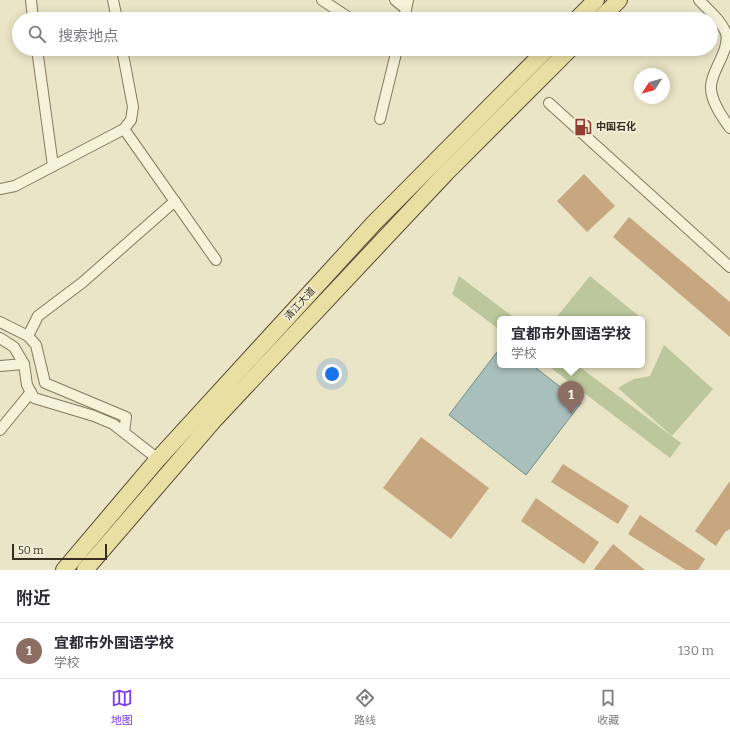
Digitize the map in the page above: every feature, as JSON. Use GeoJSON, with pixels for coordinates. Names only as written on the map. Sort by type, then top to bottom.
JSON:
{"type":"FeatureCollection","features":[{"type":"Feature","properties":{"kind":"main road"},"geometry":{"type":"LineString","coordinates":[[584,12],[596,0]]}},
{"type":"Feature","properties":{"kind":"main road"},"geometry":{"type":"LineString","coordinates":[[607,12],[619,0]]}},
{"type":"Feature","properties":{"kind":"main road","name":"清江大道"},"geometry":{"type":"LineString","coordinates":[[64,570],[158,459],[374,223],[540,56]]}},
{"type":"Feature","properties":{"kind":"main road"},"geometry":{"type":"LineString","coordinates":[[85,570],[215,419],[446,173],[563,56]]}},
{"type":"Feature","properties":{"kind":"street"},"geometry":{"type":"LineString","coordinates":[[31,0],[32,12]]}},
{"type":"Feature","properties":{"kind":"street"},"geometry":{"type":"LineString","coordinates":[[113,0],[116,12]]}},
{"type":"Feature","properties":{"kind":"street"},"geometry":{"type":"LineString","coordinates":[[322,0],[340,12]]}},
{"type":"Feature","properties":{"kind":"street"},"geometry":{"type":"LineString","coordinates":[[395,0],[406,9]]}},
{"type":"Feature","properties":{"kind":"street"},"geometry":{"type":"LineString","coordinates":[[699,0],[710,12]]}},
{"type":"Feature","properties":{"kind":"street"},"geometry":{"type":"LineString","coordinates":[[718,20],[727,34],[726,52],[711,86],[714,102],[730,128]]}},
{"type":"Feature","properties":{"kind":"street"},"geometry":{"type":"LineString","coordinates":[[38,56],[53,166]]}},
{"type":"Feature","properties":{"kind":"street"},"geometry":{"type":"LineString","coordinates":[[0,189],[15,186],[124,129],[131,120],[133,107],[123,56]]}},
{"type":"Feature","properties":{"kind":"street"},"geometry":{"type":"LineString","coordinates":[[380,119],[395,56]]}},
{"type":"Feature","properties":{"kind":"street"},"geometry":{"type":"LineString","coordinates":[[549,103],[730,267]]}},
{"type":"Feature","properties":{"kind":"street"},"geometry":{"type":"LineString","coordinates":[[124,129],[216,260]]}},
{"type":"Feature","properties":{"kind":"street"},"geometry":{"type":"LineString","coordinates":[[28,336],[38,316],[83,282],[175,201]]}},
{"type":"Feature","properties":{"kind":"street"},"geometry":{"type":"LineString","coordinates":[[0,322],[28,336],[36,345],[45,383],[126,417],[124,432]]}},
{"type":"Feature","properties":{"kind":"street"},"geometry":{"type":"LineString","coordinates":[[0,338],[14,347],[24,364],[27,385],[34,398],[94,416],[113,424],[158,459]]}},
{"type":"Feature","properties":{"kind":"street"},"geometry":{"type":"LineString","coordinates":[[0,366],[24,364]]}},
{"type":"Feature","properties":{"kind":"street"},"geometry":{"type":"LineString","coordinates":[[0,430],[31,392]]}},
{"type":"Feature","properties":{"kind":"green space"},"geometry":{"type":"Polygon","coordinates":[[[459,276],[512,316],[497,316],[497,328],[452,294],[459,276]]]}},
{"type":"Feature","properties":{"kind":"green space"},"geometry":{"type":"Polygon","coordinates":[[[590,276],[639,316],[557,316],[590,276]]]}},
{"type":"Feature","properties":{"kind":"green space"},"geometry":{"type":"Polygon","coordinates":[[[664,345],[713,389],[672,436],[618,388],[634,379],[650,376],[664,345]]]}},
{"type":"Feature","properties":{"kind":"green space"},"geometry":{"type":"Polygon","coordinates":[[[551,368],[581,368],[681,443],[670,458],[551,368]]]}},
{"type":"Feature","properties":{"kind":"water"},"geometry":{"type":"Polygon","coordinates":[[[497,352],[497,368],[536,368],[581,403],[526,475],[449,415],[497,352]]]}},
{"type":"Feature","properties":{"kind":"building"},"geometry":{"type":"Polygon","coordinates":[[[584,174],[615,206],[587,232],[557,201],[584,174]]]}},
{"type":"Feature","properties":{"kind":"building"},"geometry":{"type":"Polygon","coordinates":[[[629,217],[730,302],[730,337],[613,237],[629,217]]]}},
{"type":"Feature","properties":{"kind":"building"},"geometry":{"type":"Polygon","coordinates":[[[421,437],[489,488],[451,539],[383,488],[421,437]]]}},
{"type":"Feature","properties":{"kind":"building"},"geometry":{"type":"Polygon","coordinates":[[[563,464],[629,506],[618,524],[551,482],[563,464]]]}},
{"type":"Feature","properties":{"kind":"building"},"geometry":{"type":"Polygon","coordinates":[[[730,481],[730,529],[725,532],[716,546],[695,531],[730,481]]]}},
{"type":"Feature","properties":{"kind":"building"},"geometry":{"type":"Polygon","coordinates":[[[536,498],[599,542],[584,564],[521,521],[536,498]]]}},
{"type":"Feature","properties":{"kind":"building"},"geometry":{"type":"Polygon","coordinates":[[[640,515],[705,559],[698,570],[686,570],[628,534],[640,515]]]}},
{"type":"Feature","properties":{"kind":"building"},"geometry":{"type":"Polygon","coordinates":[[[613,544],[645,570],[595,570],[594,569],[613,544]]]}},
{"type":"Feature","properties":{"kind":"place","name":"中国石化"},"geometry":{"type":"Point","coordinates":[583,127]}},
{"type":"Feature","properties":{"kind":"place","name":"宜都市外国语学校"},"geometry":{"type":"Point","coordinates":[571,414]}}]}
